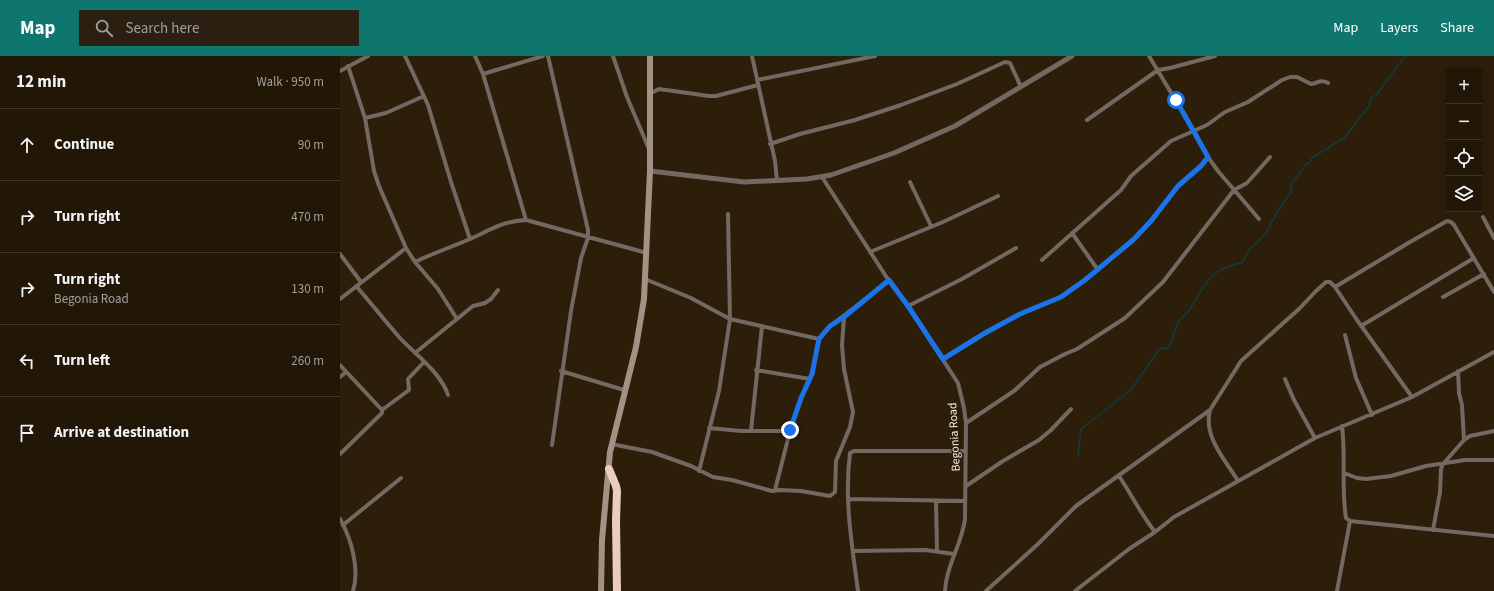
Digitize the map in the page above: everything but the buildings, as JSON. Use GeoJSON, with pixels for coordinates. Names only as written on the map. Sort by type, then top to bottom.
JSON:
{"type":"FeatureCollection","features":[{"type":"Feature","properties":{"kind":"highway"},"geometry":{"type":"LineString","coordinates":[[609,469],[617,491],[617,591]]}},
{"type":"Feature","properties":{"kind":"main road"},"geometry":{"type":"LineString","coordinates":[[601,591],[602,540],[611,444],[636,347],[640,326],[645,279],[650,171],[650,56]]}},
{"type":"Feature","properties":{"kind":"street"},"geometry":{"type":"LineString","coordinates":[[340,71],[368,56]]}},
{"type":"Feature","properties":{"kind":"street"},"geometry":{"type":"LineString","coordinates":[[405,56],[424,96],[470,239]]}},
{"type":"Feature","properties":{"kind":"street"},"geometry":{"type":"LineString","coordinates":[[475,56],[483,74],[526,220]]}},
{"type":"Feature","properties":{"kind":"street"},"geometry":{"type":"LineString","coordinates":[[483,74],[543,56]]}},
{"type":"Feature","properties":{"kind":"street"},"geometry":{"type":"LineString","coordinates":[[548,56],[588,225],[588,238],[581,258],[561,371],[552,445]]}},
{"type":"Feature","properties":{"kind":"street"},"geometry":{"type":"LineString","coordinates":[[613,56],[627,97],[650,151]]}},
{"type":"Feature","properties":{"kind":"street"},"geometry":{"type":"LineString","coordinates":[[752,56],[770,144],[775,161],[777,180]]}},
{"type":"Feature","properties":{"kind":"street"},"geometry":{"type":"LineString","coordinates":[[757,80],[875,56]]}},
{"type":"Feature","properties":{"kind":"street"},"geometry":{"type":"LineString","coordinates":[[650,171],[744,182],[807,179],[831,175],[894,153],[955,126],[1072,56]]}},
{"type":"Feature","properties":{"kind":"street"},"geometry":{"type":"LineString","coordinates":[[1149,56],[1208,157],[1259,219]]}},
{"type":"Feature","properties":{"kind":"street"},"geometry":{"type":"LineString","coordinates":[[1087,120],[1158,70],[1215,56]]}},
{"type":"Feature","properties":{"kind":"street"},"geometry":{"type":"LineString","coordinates":[[770,144],[901,105],[957,84],[1005,62],[1010,63],[1021,87]]}},
{"type":"Feature","properties":{"kind":"street"},"geometry":{"type":"LineString","coordinates":[[348,66],[365,118],[374,171],[379,186],[406,248],[415,262],[438,288],[457,319]]}},
{"type":"Feature","properties":{"kind":"street"},"geometry":{"type":"LineString","coordinates":[[1042,260],[1120,190],[1130,176],[1171,141],[1207,125],[1225,112],[1248,102],[1282,80],[1290,77],[1297,77],[1310,84],[1324,81],[1328,84]]}},
{"type":"Feature","properties":{"kind":"street"},"geometry":{"type":"LineString","coordinates":[[650,94],[658,89],[698,96],[716,96],[758,85]]}},
{"type":"Feature","properties":{"kind":"street"},"geometry":{"type":"LineString","coordinates":[[365,118],[386,113],[424,96]]}},
{"type":"Feature","properties":{"kind":"street"},"geometry":{"type":"LineString","coordinates":[[943,359],[985,333],[1020,314],[1061,297],[1098,270],[1133,240],[1151,221],[1178,186],[1201,166],[1208,157]]}},
{"type":"Feature","properties":{"kind":"street"},"geometry":{"type":"LineString","coordinates":[[966,423],[1014,391],[1040,367],[1077,349],[1125,318],[1163,282],[1234,190],[1247,183],[1270,157]]}},
{"type":"Feature","properties":{"kind":"street","name":"Begonia Road"},"geometry":{"type":"LineString","coordinates":[[822,177],[870,252],[908,306],[958,383],[966,423],[964,451],[966,486],[964,527],[954,554],[945,591]]}},
{"type":"Feature","properties":{"kind":"street"},"geometry":{"type":"LineString","coordinates":[[910,182],[931,226]]}},
{"type":"Feature","properties":{"kind":"street"},"geometry":{"type":"LineString","coordinates":[[870,252],[943,222],[998,196]]}},
{"type":"Feature","properties":{"kind":"street"},"geometry":{"type":"LineString","coordinates":[[699,471],[719,391],[730,319],[728,214]]}},
{"type":"Feature","properties":{"kind":"street"},"geometry":{"type":"LineString","coordinates":[[1483,218],[1494,238]]}},
{"type":"Feature","properties":{"kind":"street"},"geometry":{"type":"LineString","coordinates":[[415,262],[439,250],[470,239],[500,224],[514,220],[526,220],[647,253]]}},
{"type":"Feature","properties":{"kind":"street"},"geometry":{"type":"LineString","coordinates":[[1335,287],[1447,221],[1454,225],[1494,292]]}},
{"type":"Feature","properties":{"kind":"street"},"geometry":{"type":"LineString","coordinates":[[1072,233],[1098,270]]}},
{"type":"Feature","properties":{"kind":"street"},"geometry":{"type":"LineString","coordinates":[[340,299],[406,248]]}},
{"type":"Feature","properties":{"kind":"street"},"geometry":{"type":"LineString","coordinates":[[908,306],[962,280],[1016,248]]}},
{"type":"Feature","properties":{"kind":"street"},"geometry":{"type":"LineString","coordinates":[[340,254],[361,282]]}},
{"type":"Feature","properties":{"kind":"street"},"geometry":{"type":"LineString","coordinates":[[1361,326],[1474,258]]}},
{"type":"Feature","properties":{"kind":"street"},"geometry":{"type":"LineString","coordinates":[[1443,297],[1484,274]]}},
{"type":"Feature","properties":{"kind":"street"},"geometry":{"type":"LineString","coordinates":[[645,279],[691,298],[730,319],[819,339]]}},
{"type":"Feature","properties":{"kind":"street"},"geometry":{"type":"LineString","coordinates":[[775,490],[790,430],[801,398],[810,379],[819,339],[830,326],[844,317],[889,280]]}},
{"type":"Feature","properties":{"kind":"street"},"geometry":{"type":"LineString","coordinates":[[1238,481],[1217,448],[1210,433],[1208,417],[1210,410],[1241,361],[1300,308],[1326,282],[1330,282],[1335,287],[1412,397]]}},
{"type":"Feature","properties":{"kind":"street"},"geometry":{"type":"LineString","coordinates":[[356,286],[401,339],[446,387],[448,395]]}},
{"type":"Feature","properties":{"kind":"street"},"geometry":{"type":"LineString","coordinates":[[415,353],[473,306],[485,303],[491,299],[498,290]]}},
{"type":"Feature","properties":{"kind":"street"},"geometry":{"type":"LineString","coordinates":[[611,444],[652,452],[691,466],[713,477],[732,480],[772,491],[801,490],[830,496],[835,492],[836,462],[850,427],[853,412],[844,369],[842,345],[844,317]]}},
{"type":"Feature","properties":{"kind":"street"},"geometry":{"type":"LineString","coordinates":[[751,431],[756,370],[762,326]]}},
{"type":"Feature","properties":{"kind":"street"},"geometry":{"type":"LineString","coordinates":[[1345,335],[1356,378],[1372,415]]}},
{"type":"Feature","properties":{"kind":"street"},"geometry":{"type":"LineString","coordinates":[[1075,591],[1129,549],[1155,532],[1174,517],[1315,438],[1412,397],[1494,352]]}},
{"type":"Feature","properties":{"kind":"street"},"geometry":{"type":"LineString","coordinates":[[340,454],[380,417],[382,410],[409,390],[408,379],[424,362]]}},
{"type":"Feature","properties":{"kind":"street"},"geometry":{"type":"LineString","coordinates":[[340,365],[382,410]]}},
{"type":"Feature","properties":{"kind":"street"},"geometry":{"type":"LineString","coordinates":[[756,370],[810,379]]}},
{"type":"Feature","properties":{"kind":"street"},"geometry":{"type":"LineString","coordinates":[[561,371],[624,390]]}},
{"type":"Feature","properties":{"kind":"street"},"geometry":{"type":"LineString","coordinates":[[1458,371],[1464,440]]}},
{"type":"Feature","properties":{"kind":"street"},"geometry":{"type":"LineString","coordinates":[[340,377],[346,372]]}},
{"type":"Feature","properties":{"kind":"street"},"geometry":{"type":"LineString","coordinates":[[1285,379],[1294,400],[1315,438]]}},
{"type":"Feature","properties":{"kind":"street"},"geometry":{"type":"LineString","coordinates":[[966,486],[1002,461],[1039,440],[1071,409]]}},
{"type":"Feature","properties":{"kind":"street"},"geometry":{"type":"LineString","coordinates":[[986,591],[1038,544],[1076,506],[1210,410]]}},
{"type":"Feature","properties":{"kind":"street"},"geometry":{"type":"LineString","coordinates":[[1342,426],[1344,445],[1344,503],[1346,518],[1350,521],[1494,536]]}},
{"type":"Feature","properties":{"kind":"street"},"geometry":{"type":"LineString","coordinates":[[709,428],[751,431],[790,430]]}},
{"type":"Feature","properties":{"kind":"street"},"geometry":{"type":"LineString","coordinates":[[1434,530],[1440,492],[1441,469],[1443,464],[1464,440],[1473,434],[1494,431]]}},
{"type":"Feature","properties":{"kind":"street"},"geometry":{"type":"LineString","coordinates":[[858,591],[848,499],[848,471],[850,453],[854,451],[964,451]]}},
{"type":"Feature","properties":{"kind":"street"},"geometry":{"type":"LineString","coordinates":[[1344,473],[1357,478],[1366,479],[1392,476],[1407,473],[1426,466],[1465,460],[1494,460]]}},
{"type":"Feature","properties":{"kind":"street"},"geometry":{"type":"LineString","coordinates":[[1119,476],[1134,498],[1145,519],[1155,532]]}},
{"type":"Feature","properties":{"kind":"street"},"geometry":{"type":"LineString","coordinates":[[344,525],[401,478]]}},
{"type":"Feature","properties":{"kind":"street"},"geometry":{"type":"LineString","coordinates":[[848,499],[965,501]]}},
{"type":"Feature","properties":{"kind":"street"},"geometry":{"type":"LineString","coordinates":[[936,501],[937,550]]}},
{"type":"Feature","properties":{"kind":"street"},"geometry":{"type":"LineString","coordinates":[[340,519],[344,525],[355,559],[356,582],[353,591]]}},
{"type":"Feature","properties":{"kind":"street"},"geometry":{"type":"LineString","coordinates":[[1337,591],[1350,521]]}},
{"type":"Feature","properties":{"kind":"street"},"geometry":{"type":"LineString","coordinates":[[853,552],[937,550],[954,554]]}},
{"type":"Feature","properties":{"kind":"waterway"},"geometry":{"type":"LineString","coordinates":[[1078,456],[1081,429],[1131,390],[1160,348],[1168,349],[1179,321],[1188,312],[1204,286],[1222,269],[1231,265],[1242,263],[1250,248],[1266,233],[1279,209],[1291,192],[1291,185],[1305,165],[1309,163],[1313,157],[1344,138],[1369,106],[1371,98],[1377,94],[1405,56]]}},
{"type":"Feature","properties":{"kind":"route"},"geometry":{"type":"LineString","coordinates":[[790,430],[801,398],[812,374],[819,339],[830,326],[844,317],[889,280],[943,359],[985,333],[1020,314],[1061,297],[1121,251],[1151,221],[1178,186],[1201,166],[1208,157],[1176,100]]}}]}
